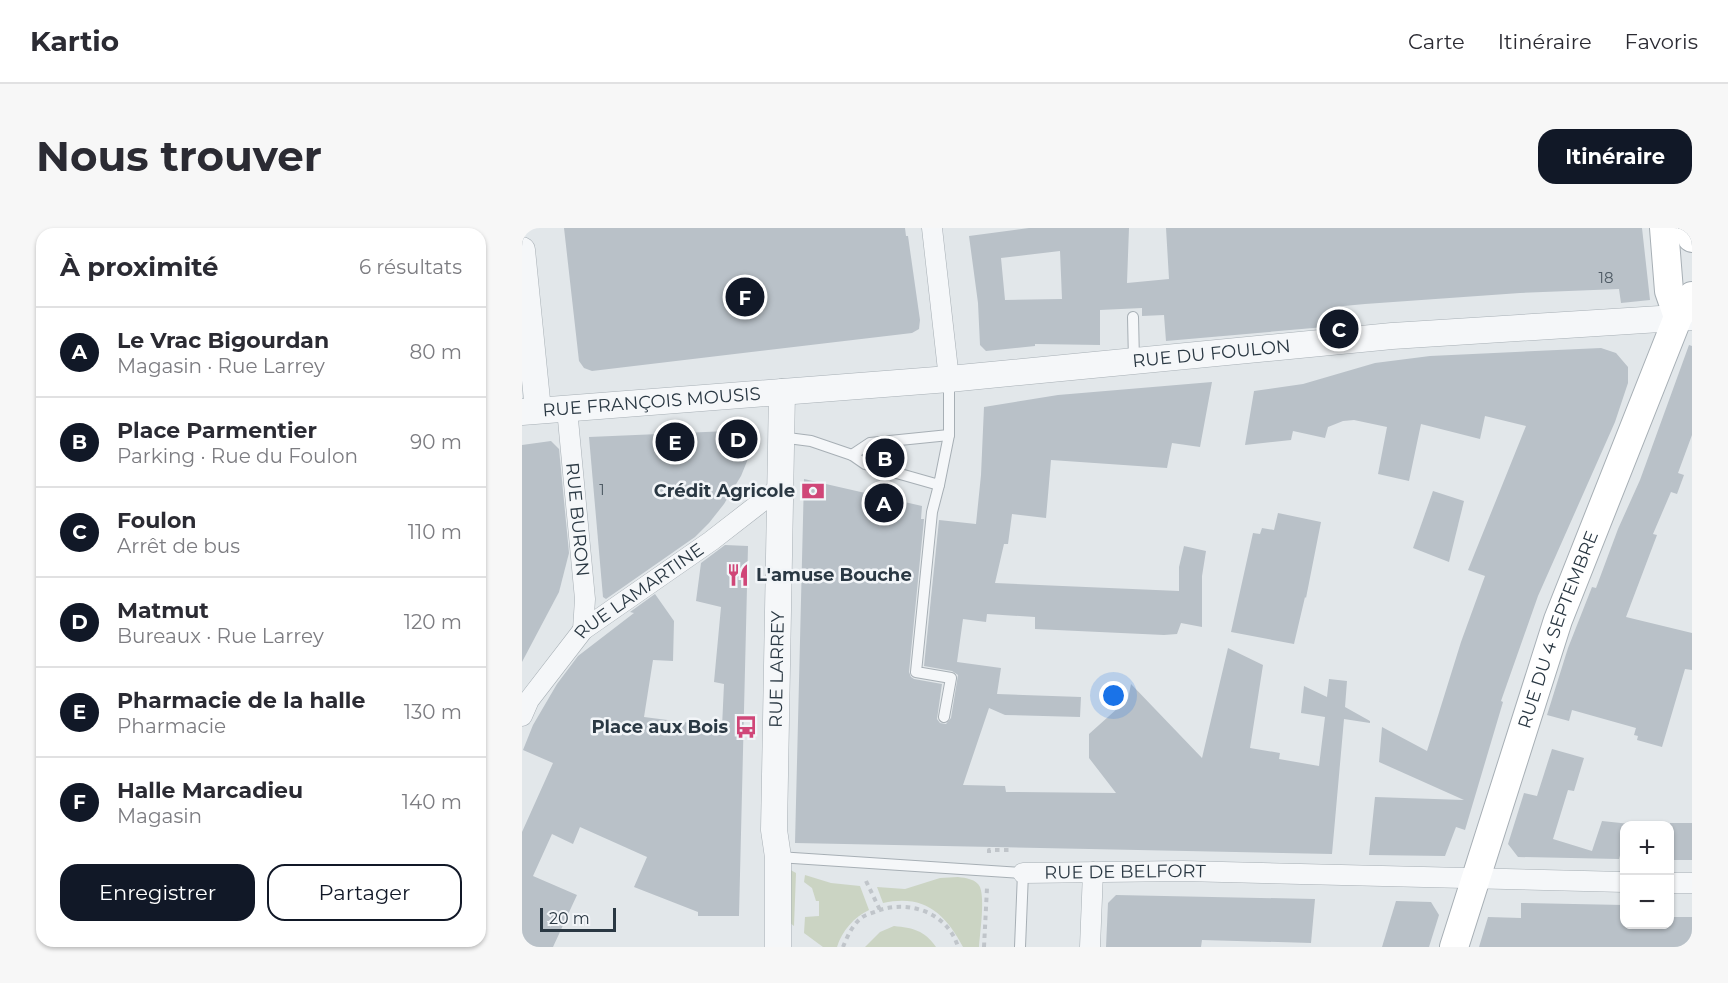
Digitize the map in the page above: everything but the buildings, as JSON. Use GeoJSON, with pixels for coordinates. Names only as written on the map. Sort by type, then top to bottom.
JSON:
{"type":"FeatureCollection","features":[{"type":"Feature","properties":{"kind":"main road"},"geometry":{"type":"LineString","coordinates":[[1664,228],[1669,291],[1687,310]]}},
{"type":"Feature","properties":{"kind":"main road"},"geometry":{"type":"LineString","coordinates":[[1691,228],[1692,238]]}},
{"type":"Feature","properties":{"kind":"main road","name":"RUE DU 4 SEPTEMBRE"},"geometry":{"type":"LineString","coordinates":[[1454,947],[1474,878],[1558,620],[1687,310]]}},
{"type":"Feature","properties":{"kind":"street"},"geometry":{"type":"LineString","coordinates":[[932,228],[949,379]]}},
{"type":"Feature","properties":{"kind":"street"},"geometry":{"type":"LineString","coordinates":[[522,250],[530,411]]}},
{"type":"Feature","properties":{"kind":"street","name":"RUE DU FOULON"},"geometry":{"type":"LineString","coordinates":[[782,392],[949,379],[1687,310]]}},
{"type":"Feature","properties":{"kind":"street","name":"RUE FRANÇOIS MOUSIS"},"geometry":{"type":"LineString","coordinates":[[530,411],[782,392]]}},
{"type":"Feature","properties":{"kind":"street","name":"RUE LARREY"},"geometry":{"type":"LineString","coordinates":[[778,947],[778,857],[774,830],[778,489],[782,392]]}},
{"type":"Feature","properties":{"kind":"street","name":"RUE BURON"},"geometry":{"type":"LineString","coordinates":[[567,409],[585,599],[583,630]]}},
{"type":"Feature","properties":{"kind":"street","name":"RUE LAMARTINE"},"geometry":{"type":"LineString","coordinates":[[524,705],[583,630],[711,541],[778,489]]}},
{"type":"Feature","properties":{"kind":"street"},"geometry":{"type":"LineString","coordinates":[[1090,947],[1093,872]]}},
{"type":"Feature","properties":{"kind":"street","name":"RUE DE BELFORT"},"geometry":{"type":"LineString","coordinates":[[1023,873],[1195,872],[1620,882]]}},
{"type":"Feature","properties":{"kind":"street"},"geometry":{"type":"LineString","coordinates":[[1674,883],[1692,883]]}},
{"type":"Feature","properties":{"kind":"lane"},"geometry":{"type":"LineString","coordinates":[[1133,317],[1134,361]]}},
{"type":"Feature","properties":{"kind":"lane"},"geometry":{"type":"LineString","coordinates":[[944,717],[951,678],[916,672],[932,512],[949,435],[949,379]]}},
{"type":"Feature","properties":{"kind":"lane"},"geometry":{"type":"LineString","coordinates":[[852,455],[870,443],[949,435]]}},
{"type":"Feature","properties":{"kind":"lane"},"geometry":{"type":"LineString","coordinates":[[779,437],[811,441],[852,455],[865,464],[939,485]]}},
{"type":"Feature","properties":{"kind":"lane","name":"RUE DE BELFORT"},"geometry":{"type":"LineString","coordinates":[[778,857],[1023,873]]}},
{"type":"Feature","properties":{"kind":"lane"},"geometry":{"type":"LineString","coordinates":[[1020,947],[1023,873]]}},
{"type":"Feature","properties":{"kind":"path"},"geometry":{"type":"LineString","coordinates":[[857,862],[880,910]]}},
{"type":"Feature","properties":{"kind":"path"},"geometry":{"type":"LineString","coordinates":[[843,947],[861,918],[901,905],[926,910],[940,920],[955,937],[958,947]]}},
{"type":"Feature","properties":{"kind":"green space"},"geometry":{"type":"Polygon","coordinates":[[[787,868],[796,873],[794,926],[785,919],[787,868]]]}},
{"type":"Feature","properties":{"kind":"green space"},"geometry":{"type":"Polygon","coordinates":[[[805,875],[831,883],[860,886],[869,910],[849,925],[837,947],[823,947],[804,933],[805,917],[819,916],[819,901],[816,901],[812,888],[804,882],[805,875]]]}},
{"type":"Feature","properties":{"kind":"green space"},"geometry":{"type":"Polygon","coordinates":[[[940,878],[967,878],[980,887],[982,908],[979,947],[963,947],[941,916],[922,904],[910,901],[883,903],[877,887],[905,889],[940,878]]]}},
{"type":"Feature","properties":{"kind":"green space"},"geometry":{"type":"Polygon","coordinates":[[[894,926],[918,931],[936,947],[865,947],[880,932],[894,926]]]}},
{"type":"Feature","properties":{"kind":"place","name":"Halle Marcadieu"},"geometry":{"type":"Point","coordinates":[745,297]}},
{"type":"Feature","properties":{"kind":"place","name":"Foulon"},"geometry":{"type":"Point","coordinates":[1339,329]}},
{"type":"Feature","properties":{"kind":"place","name":"Matmut"},"geometry":{"type":"Point","coordinates":[738,439]}},
{"type":"Feature","properties":{"kind":"place","name":"Pharmacie de la halle"},"geometry":{"type":"Point","coordinates":[675,442]}},
{"type":"Feature","properties":{"kind":"place","name":"Place Parmentier"},"geometry":{"type":"Point","coordinates":[885,458]}},
{"type":"Feature","properties":{"kind":"place","name":"Crédit Agricole"},"geometry":{"type":"Point","coordinates":[813,491]}},
{"type":"Feature","properties":{"kind":"place","name":"Le Vrac Bigourdan"},"geometry":{"type":"Point","coordinates":[884,503]}},
{"type":"Feature","properties":{"kind":"place","name":"L'amuse Bouche"},"geometry":{"type":"Point","coordinates":[738,575]}},
{"type":"Feature","properties":{"kind":"place","name":"Place aux Bois"},"geometry":{"type":"Point","coordinates":[746,727]}}]}
